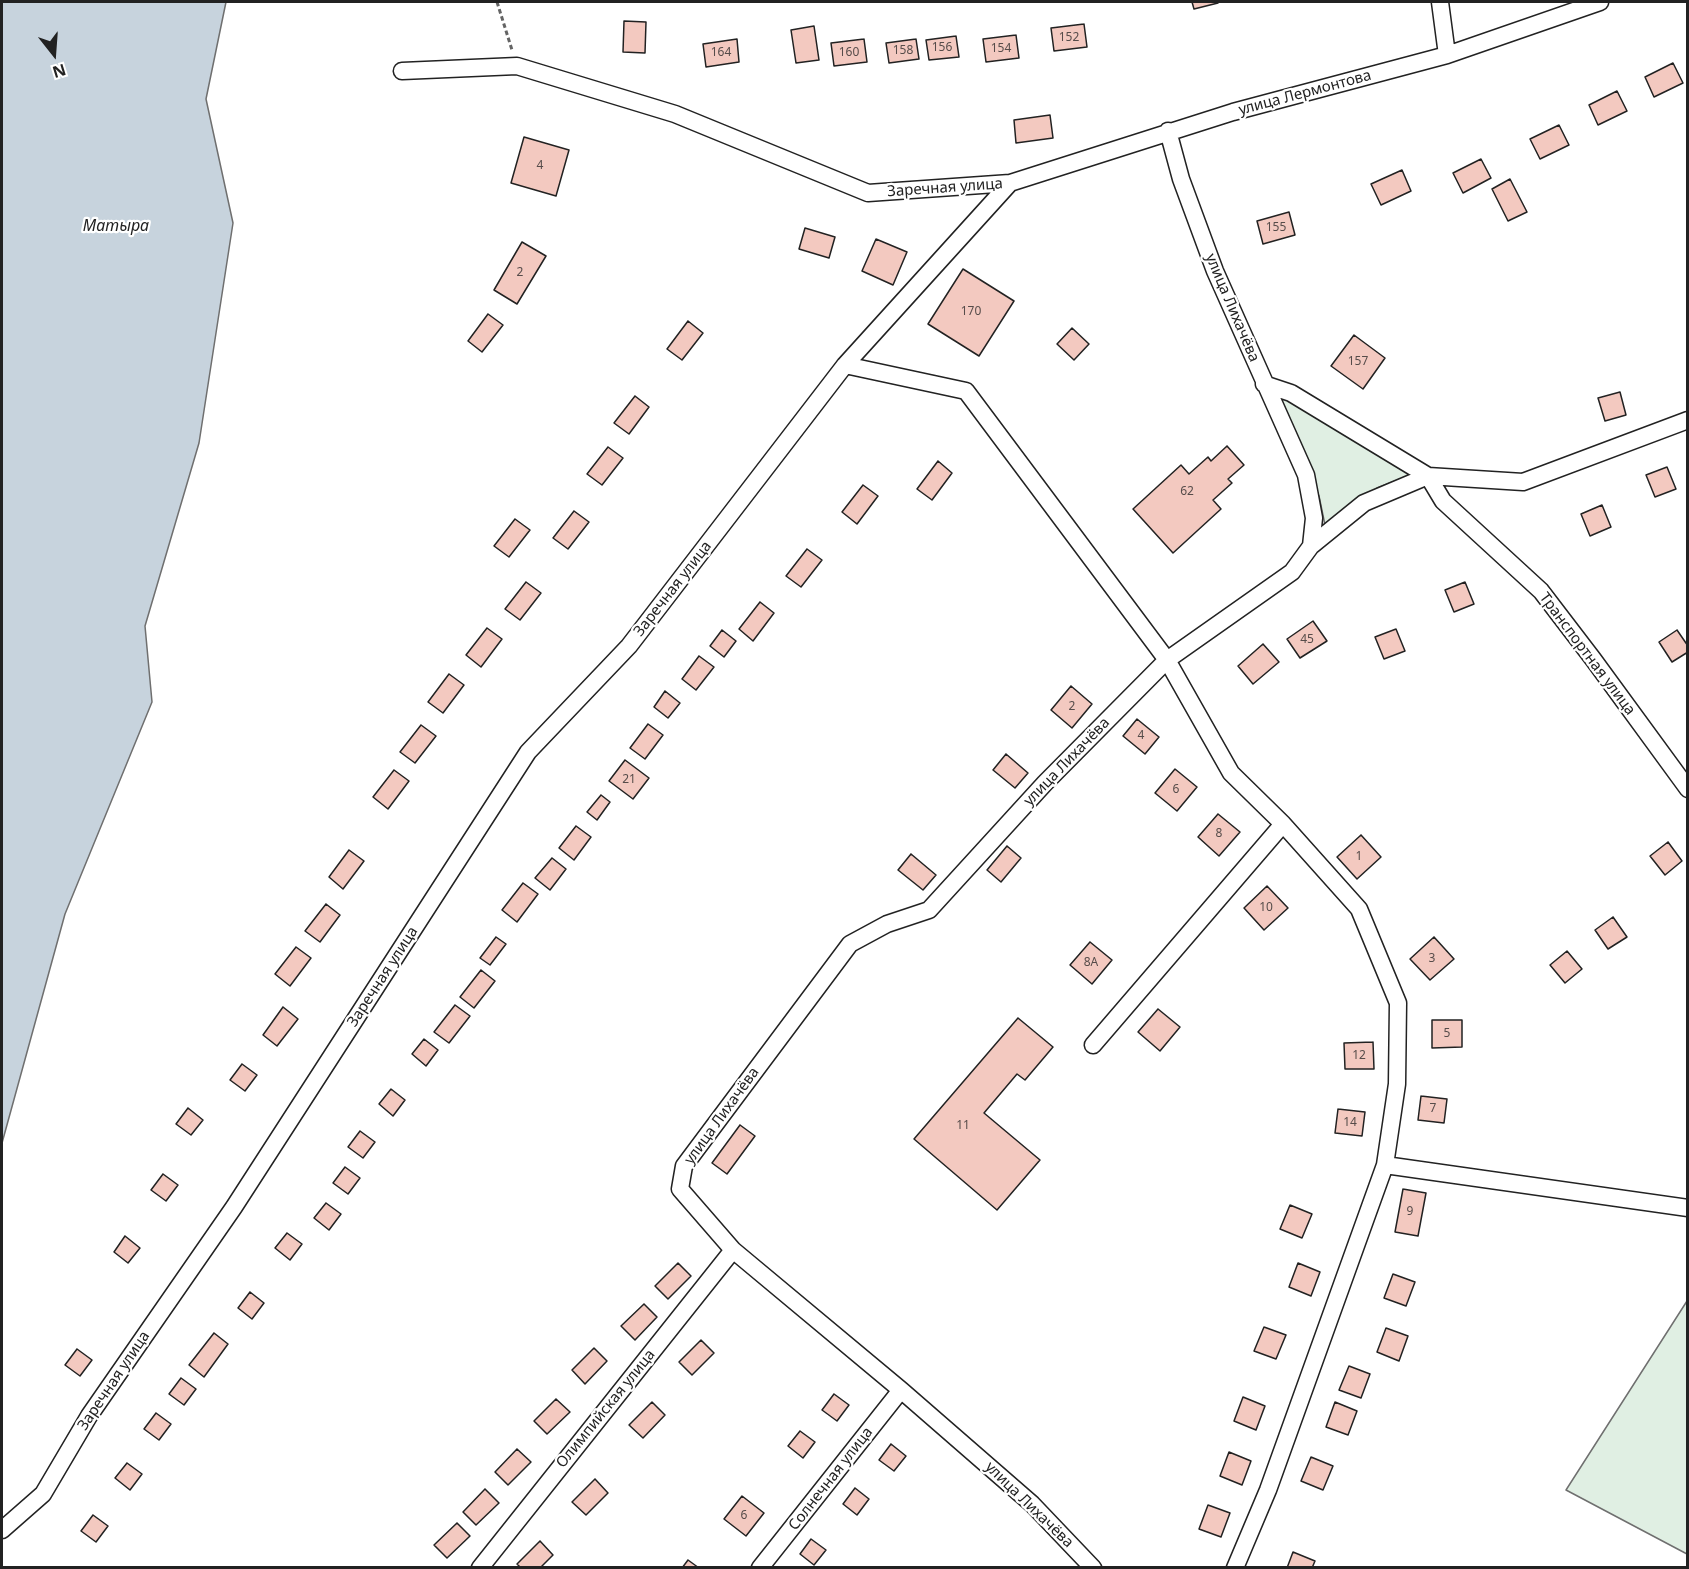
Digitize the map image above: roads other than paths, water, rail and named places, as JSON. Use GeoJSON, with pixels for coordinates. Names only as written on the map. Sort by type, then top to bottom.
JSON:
{"type":"FeatureCollection","features":[{"type":"Feature","properties":{"kind":"street"},"geometry":{"type":"LineString","coordinates":[[1440,2],[1447,55]]}},
{"type":"Feature","properties":{"kind":"street","name":"улица Лермонтова"},"geometry":{"type":"LineString","coordinates":[[1010,183],[1168,131],[1447,55],[1600,2]]}},
{"type":"Feature","properties":{"kind":"street","name":"Заречная улица"},"geometry":{"type":"LineString","coordinates":[[402,71],[518,66],[675,114],[868,194],[1010,183]]}},
{"type":"Feature","properties":{"kind":"street","name":"улица Лихачёва"},"geometry":{"type":"LineString","coordinates":[[1093,1568],[1032,1504],[901,1390],[733,1250],[680,1189],[684,1166],[850,944],[886,924],[929,910],[1045,783],[1167,660],[1292,572],[1311,546],[1314,518],[1306,475],[1215,271],[1181,179],[1168,131]]}},
{"type":"Feature","properties":{"kind":"street","name":"Заречная улица"},"geometry":{"type":"LineString","coordinates":[[2,1530],[44,1494],[89,1416],[234,1207],[528,752],[629,646],[845,365],[1010,183]]}},
{"type":"Feature","properties":{"kind":"street"},"geometry":{"type":"LineString","coordinates":[[845,365],[966,391],[1167,660],[1231,773],[1283,824],[1359,909],[1398,1003],[1397,1084],[1385,1166],[1268,1490],[1235,1568]]}},
{"type":"Feature","properties":{"kind":"street","name":"Транспортная улица"},"geometry":{"type":"LineString","coordinates":[[1264,384],[1290,393],[1428,476],[1443,501],[1541,591],[1688,789]]}},
{"type":"Feature","properties":{"kind":"street","name":"Транспортная улица"},"geometry":{"type":"LineString","coordinates":[[1311,546],[1364,504],[1428,476],[1523,482],[1688,420]]}},
{"type":"Feature","properties":{"kind":"street"},"geometry":{"type":"LineString","coordinates":[[1093,1045],[1283,824]]}},
{"type":"Feature","properties":{"kind":"street"},"geometry":{"type":"LineString","coordinates":[[1385,1166],[1688,1208]]}},
{"type":"Feature","properties":{"kind":"street","name":"Олимпийская улица"},"geometry":{"type":"LineString","coordinates":[[480,1568],[733,1250]]}},
{"type":"Feature","properties":{"kind":"street","name":"Солнечная улица"},"geometry":{"type":"LineString","coordinates":[[760,1568],[901,1390]]}},
{"type":"Feature","properties":{"kind":"water","name":"Матыра"},"geometry":{"type":"Polygon","coordinates":[[[2,2],[226,2],[206,99],[233,223],[199,443],[145,626],[152,702],[65,914],[2,1143],[2,2]]]}}]}
